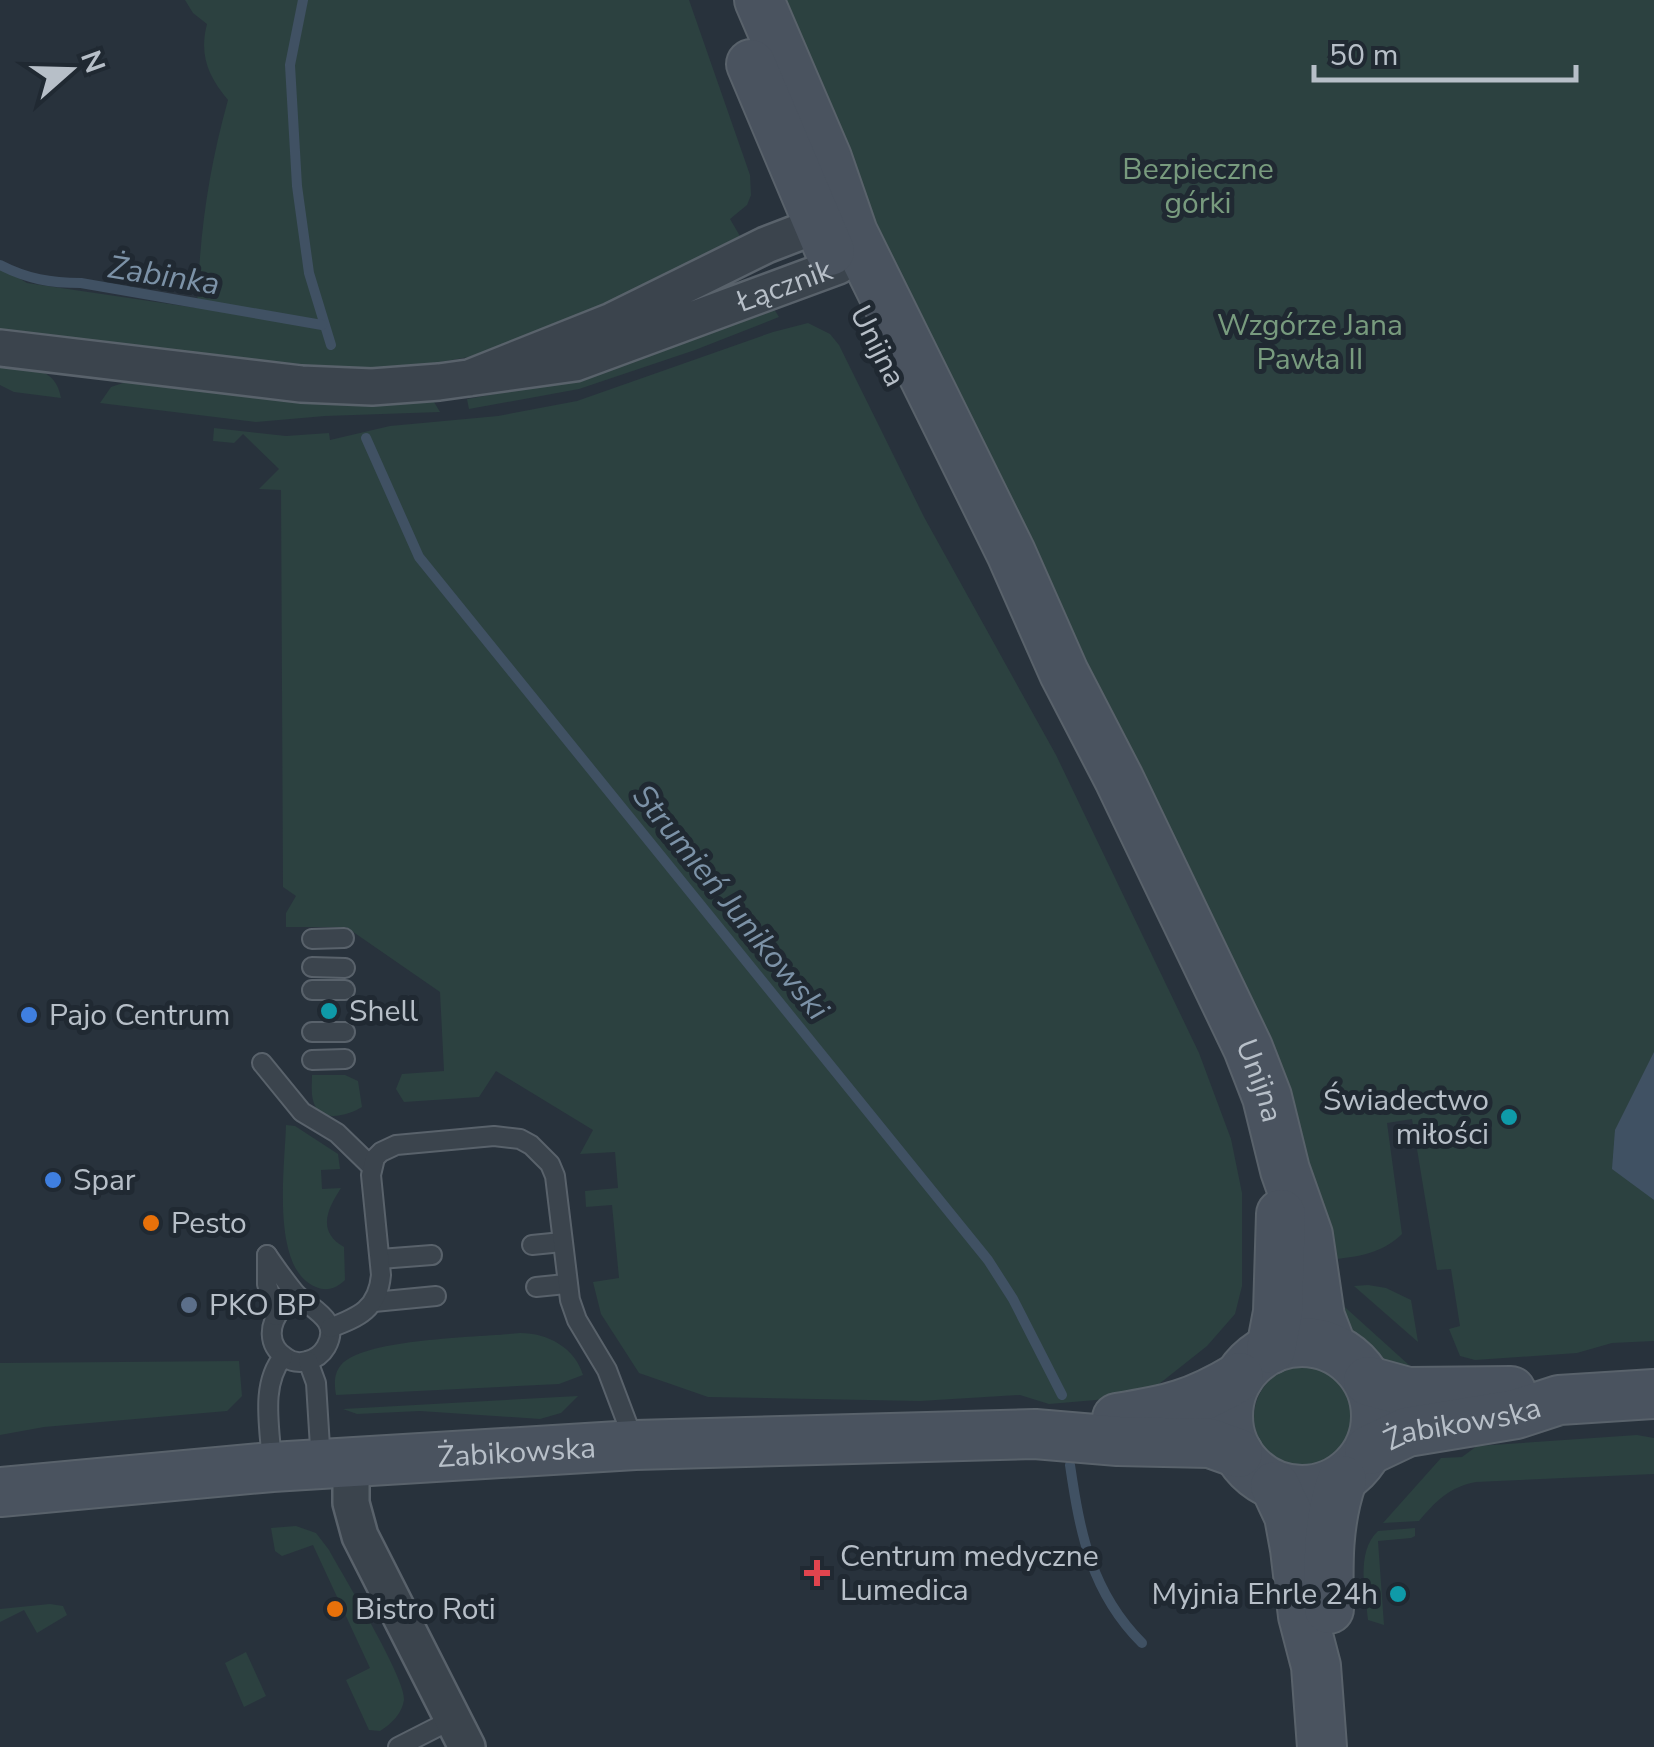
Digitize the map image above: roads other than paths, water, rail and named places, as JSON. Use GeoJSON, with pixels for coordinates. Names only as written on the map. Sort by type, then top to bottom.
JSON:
{"type":"FeatureCollection","features":[{"type":"Feature","properties":{"kind":"street","name":"Unijna"},"geometry":{"type":"LineString","coordinates":[[731,0],[769,110],[836,241],[1011,553],[1064,674],[1248,1048],[1308,1235],[1320,1317],[1332,1348]]}},
{"type":"Feature","properties":{"kind":"street","name":"Unijna"},"geometry":{"type":"LineString","coordinates":[[759,0],[827,158],[836,241]]}},
{"type":"Feature","properties":{"kind":"street","name":"Łącznik"},"geometry":{"type":"LineString","coordinates":[[0,348],[301,384],[385,386],[469,378],[612,321],[766,245],[836,241]]}},
{"type":"Feature","properties":{"kind":"street","name":"Unijna"},"geometry":{"type":"LineString","coordinates":[[1255,1363],[1278,1312],[1278,1237],[1285,1170]]}},
{"type":"Feature","properties":{"kind":"street"},"geometry":{"type":"LineString","coordinates":[[1316,1666],[1329,1620],[1328,1546],[1334,1504],[1356,1465],[1377,1415],[1368,1381],[1352,1361],[1332,1348],[1312,1342],[1291,1342],[1255,1363],[1231,1395],[1228,1414],[1230,1435],[1238,1453],[1260,1478],[1298,1491],[1321,1489],[1356,1465]]}},
{"type":"Feature","properties":{"kind":"street","name":"Żabikowska"},"geometry":{"type":"LineString","coordinates":[[1035,1434],[1174,1409],[1204,1398],[1255,1363]]}},
{"type":"Feature","properties":{"kind":"street","name":"Żabikowska"},"geometry":{"type":"LineString","coordinates":[[1368,1381],[1408,1392],[1514,1391],[1559,1400]]}},
{"type":"Feature","properties":{"kind":"street","name":"Żabikowska"},"geometry":{"type":"LineString","coordinates":[[1356,1465],[1407,1432],[1516,1414],[1559,1400],[1654,1394]]}},
{"type":"Feature","properties":{"kind":"street","name":"Żabikowska"},"geometry":{"type":"LineString","coordinates":[[0,1492],[272,1467],[635,1445],[1035,1434],[1118,1441],[1177,1440],[1238,1453]]}},
{"type":"Feature","properties":{"kind":"street"},"geometry":{"type":"LineString","coordinates":[[336,1463],[360,1536],[460,1733]]}},
{"type":"Feature","properties":{"kind":"street"},"geometry":{"type":"LineString","coordinates":[[1275,1486],[1289,1516],[1303,1616],[1316,1666],[1322,1747]]}},
{"type":"Feature","properties":{"kind":"lane"},"geometry":{"type":"LineString","coordinates":[[312,939],[344,938]]}},
{"type":"Feature","properties":{"kind":"lane"},"geometry":{"type":"LineString","coordinates":[[312,967],[345,968]]}},
{"type":"Feature","properties":{"kind":"lane"},"geometry":{"type":"LineString","coordinates":[[312,990],[345,990]]}},
{"type":"Feature","properties":{"kind":"lane"},"geometry":{"type":"LineString","coordinates":[[312,1032],[345,1032]]}},
{"type":"Feature","properties":{"kind":"lane"},"geometry":{"type":"LineString","coordinates":[[312,1060],[345,1059]]}},
{"type":"Feature","properties":{"kind":"lane"},"geometry":{"type":"LineString","coordinates":[[262,1062],[302,1112],[336,1133],[372,1166]]}},
{"type":"Feature","properties":{"kind":"lane"},"geometry":{"type":"LineString","coordinates":[[330,1328],[356,1318],[374,1302],[380,1290],[372,1166],[381,1152],[396,1145],[494,1136],[520,1139],[542,1154],[555,1176],[566,1284],[578,1320],[614,1386],[635,1445]]}},
{"type":"Feature","properties":{"kind":"lane"},"geometry":{"type":"LineString","coordinates":[[532,1245],[562,1242]]}},
{"type":"Feature","properties":{"kind":"lane"},"geometry":{"type":"LineString","coordinates":[[267,1254],[305,1303],[321,1312],[330,1328],[322,1352],[308,1361],[291,1361],[283,1356],[271,1333],[276,1316],[266,1284],[267,1254]]}},
{"type":"Feature","properties":{"kind":"lane"},"geometry":{"type":"LineString","coordinates":[[380,1259],[432,1255]]}},
{"type":"Feature","properties":{"kind":"lane"},"geometry":{"type":"LineString","coordinates":[[536,1287],[566,1284]]}},
{"type":"Feature","properties":{"kind":"lane"},"geometry":{"type":"LineString","coordinates":[[374,1302],[436,1296]]}},
{"type":"Feature","properties":{"kind":"lane"},"geometry":{"type":"LineString","coordinates":[[276,1316],[288,1306],[305,1303]]}},
{"type":"Feature","properties":{"kind":"lane"},"geometry":{"type":"LineString","coordinates":[[272,1467],[268,1383],[283,1356]]}},
{"type":"Feature","properties":{"kind":"lane"},"geometry":{"type":"LineString","coordinates":[[308,1361],[336,1463]]}},
{"type":"Feature","properties":{"kind":"lane"},"geometry":{"type":"LineString","coordinates":[[398,1747],[460,1733]]}},
{"type":"Feature","properties":{"kind":"water"},"geometry":{"type":"Polygon","coordinates":[[[1654,1052],[1654,1200],[1612,1169],[1615,1130],[1654,1052]]]}},
{"type":"Feature","properties":{"kind":"waterway","name":"Strumień Junikowski"},"geometry":{"type":"LineString","coordinates":[[303,0],[290,65],[297,186],[309,273],[331,345]]}},
{"type":"Feature","properties":{"kind":"waterway","name":"Żabinka"},"geometry":{"type":"LineString","coordinates":[[0,265],[39,279],[322,325]]}},
{"type":"Feature","properties":{"kind":"waterway","name":"Strumień Junikowski"},"geometry":{"type":"LineString","coordinates":[[366,438],[419,557],[988,1260],[1013,1299],[1062,1395]]}},
{"type":"Feature","properties":{"kind":"waterway","name":"Strumień Junikowski"},"geometry":{"type":"LineString","coordinates":[[1070,1465],[1078,1514],[1099,1582],[1142,1643]]}},
{"type":"Feature","properties":{"kind":"place","name":"Shell"},"geometry":{"type":"Point","coordinates":[329,1011]}},
{"type":"Feature","properties":{"kind":"place","name":"Pajo Centrum"},"geometry":{"type":"Point","coordinates":[29,1015]}},
{"type":"Feature","properties":{"kind":"place","name":"Świadectwo miłości"},"geometry":{"type":"Point","coordinates":[1509,1117]}},
{"type":"Feature","properties":{"kind":"place","name":"Spar"},"geometry":{"type":"Point","coordinates":[53,1180]}},
{"type":"Feature","properties":{"kind":"place","name":"Pesto"},"geometry":{"type":"Point","coordinates":[151,1223]}},
{"type":"Feature","properties":{"kind":"place","name":"PKO BP"},"geometry":{"type":"Point","coordinates":[189,1305]}},
{"type":"Feature","properties":{"kind":"place","name":"Centrum medyczne Lumedica"},"geometry":{"type":"Point","coordinates":[817,1573]}},
{"type":"Feature","properties":{"kind":"place","name":"Myjnia Ehrle 24h"},"geometry":{"type":"Point","coordinates":[1398,1594]}},
{"type":"Feature","properties":{"kind":"place","name":"Bistro Roti"},"geometry":{"type":"Point","coordinates":[335,1609]}},
{"type":"Feature","properties":{"kind":"park label","name":"Bezpieczne górki"},"geometry":{"type":"Point","coordinates":[1198,186]}},
{"type":"Feature","properties":{"kind":"park label","name":"Wzgórze Jana Pawła II"},"geometry":{"type":"Point","coordinates":[1310,342]}}]}
